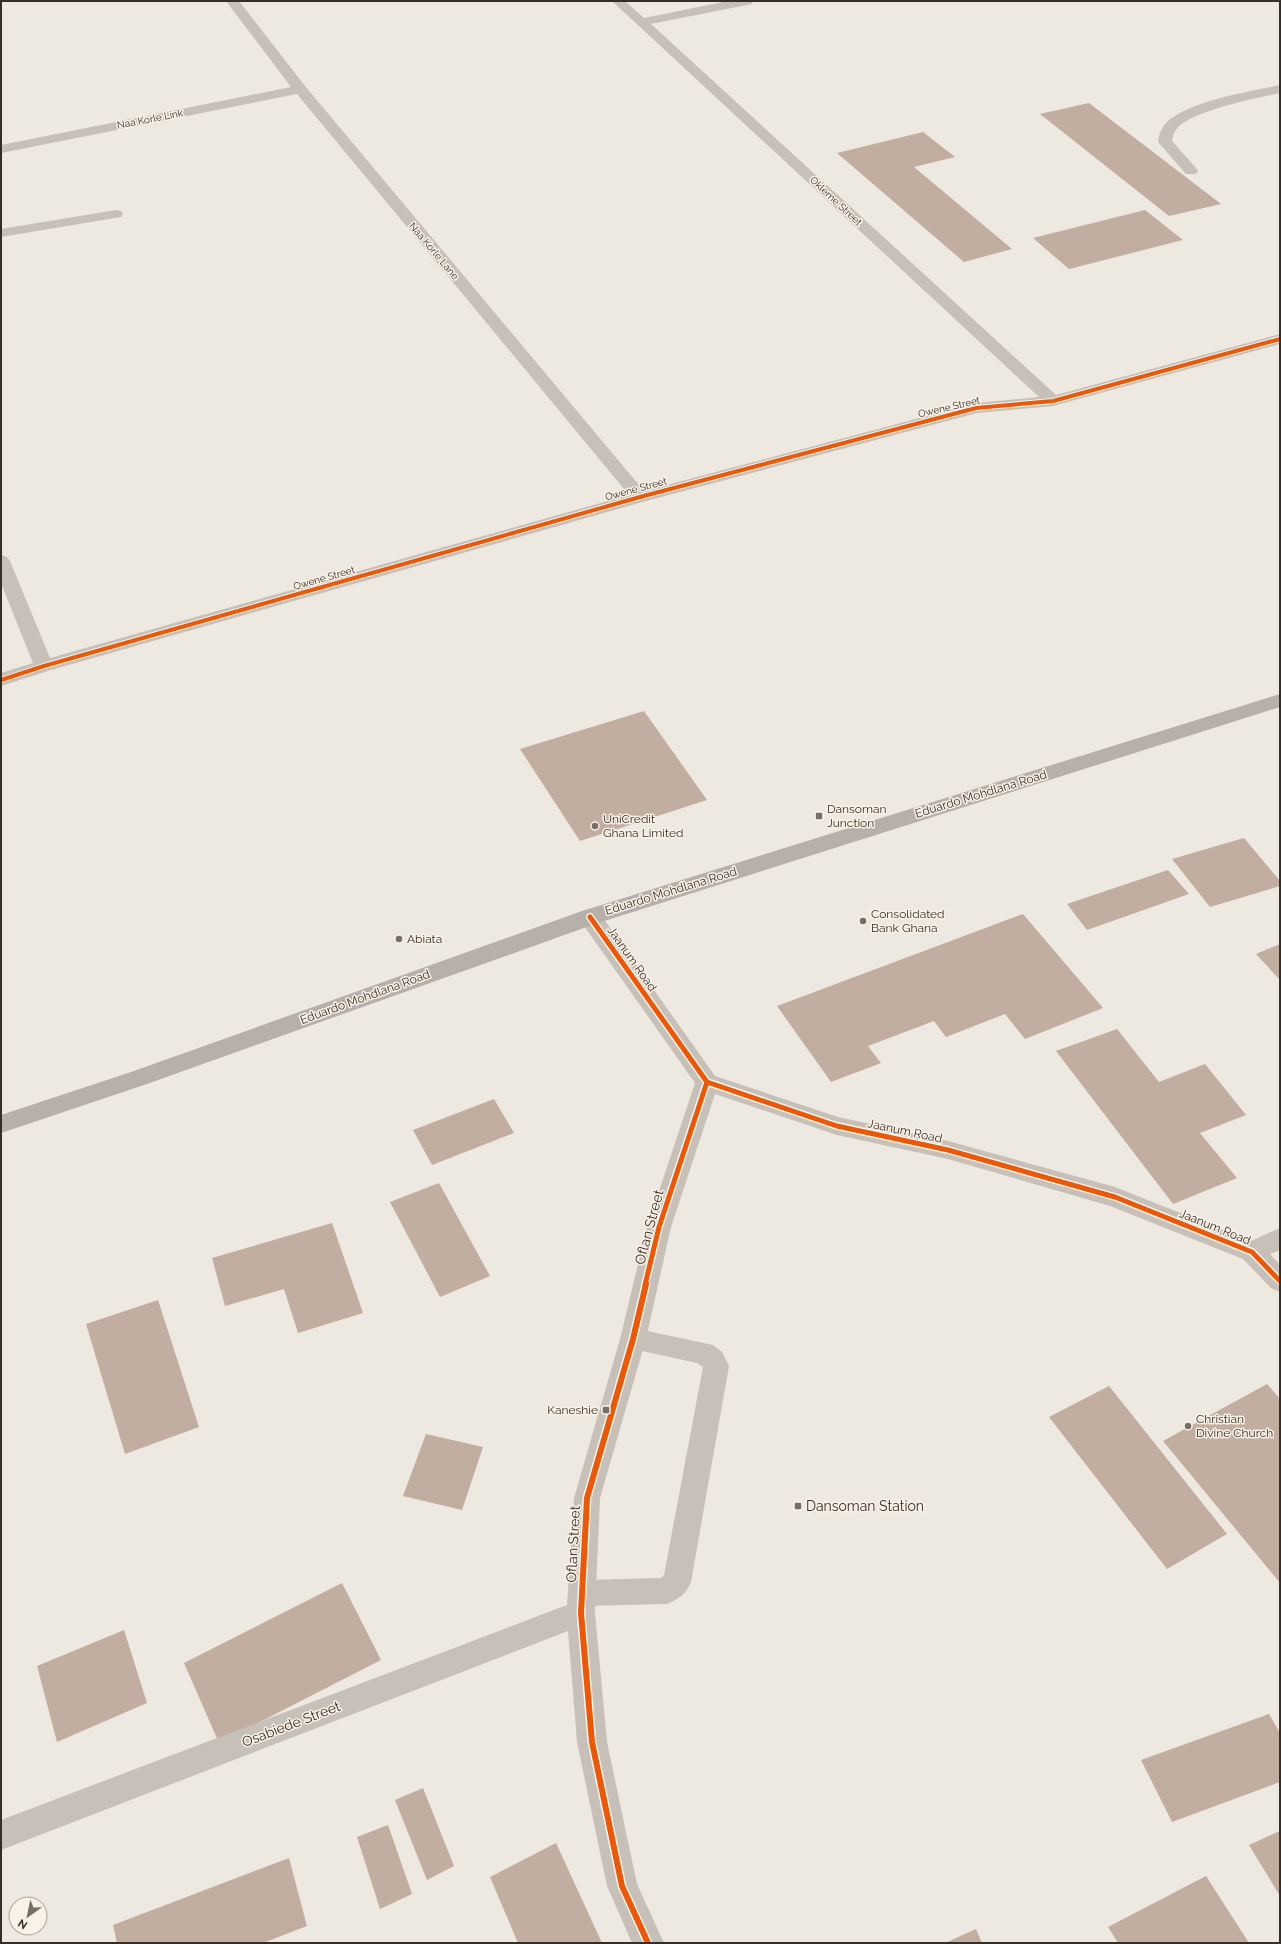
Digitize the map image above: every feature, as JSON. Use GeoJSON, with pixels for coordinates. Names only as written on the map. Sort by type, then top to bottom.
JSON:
{"type":"FeatureCollection","features":[{"type":"Feature","properties":{"kind":"main road","name":"Eduardo Mohdlana Road"},"geometry":{"type":"LineString","coordinates":[[1,1124],[139,1078],[590,917],[1280,700]]}},
{"type":"Feature","properties":{"kind":"street","name":"Naa Korle Lane"},"geometry":{"type":"LineString","coordinates":[[232,1],[300,90],[640,497]]}},
{"type":"Feature","properties":{"kind":"street","name":"Okleme Street"},"geometry":{"type":"LineString","coordinates":[[618,1],[1053,401]]}},
{"type":"Feature","properties":{"kind":"street"},"geometry":{"type":"LineString","coordinates":[[641,22],[747,1]]}},
{"type":"Feature","properties":{"kind":"street"},"geometry":{"type":"LineString","coordinates":[[1191,172],[1165,142],[1167,132],[1174,123],[1187,116],[1232,100],[1280,89]]}},
{"type":"Feature","properties":{"kind":"street","name":"Naa Korle Link"},"geometry":{"type":"LineString","coordinates":[[1,149],[300,90]]}},
{"type":"Feature","properties":{"kind":"street"},"geometry":{"type":"LineString","coordinates":[[1,233],[116,214]]}},
{"type":"Feature","properties":{"kind":"street","name":"Owene Street"},"geometry":{"type":"LineString","coordinates":[[1,680],[44,666],[640,497],[976,408],[1053,401],[1280,339]]}},
{"type":"Feature","properties":{"kind":"street"},"geometry":{"type":"LineString","coordinates":[[1,561],[44,666]]}},
{"type":"Feature","properties":{"kind":"street","name":"Jaanum Road"},"geometry":{"type":"LineString","coordinates":[[590,917],[707,1082],[837,1126],[948,1150],[1114,1197],[1252,1252],[1280,1281]]}},
{"type":"Feature","properties":{"kind":"street","name":"Oflan Street"},"geometry":{"type":"LineString","coordinates":[[648,1943],[622,1886],[592,1742],[582,1603],[587,1498],[633,1338],[659,1227],[707,1082]]}},
{"type":"Feature","properties":{"kind":"street"},"geometry":{"type":"LineString","coordinates":[[1252,1252],[1280,1238]]}},
{"type":"Feature","properties":{"kind":"street","name":"Osabiede Street"},"geometry":{"type":"LineString","coordinates":[[1,1835],[582,1603],[667,1591],[677,1582],[716,1366],[713,1360],[704,1354],[633,1338]]}},
{"type":"Feature","properties":{"kind":"building"},"geometry":{"type":"Polygon","coordinates":[[[1089,103],[1221,204],[1169,216],[1040,114],[1089,103]]]}},
{"type":"Feature","properties":{"kind":"building"},"geometry":{"type":"Polygon","coordinates":[[[923,132],[955,157],[914,167],[1012,249],[964,262],[837,153],[923,132]]]}},
{"type":"Feature","properties":{"kind":"building"},"geometry":{"type":"Polygon","coordinates":[[[1145,210],[1183,240],[1069,269],[1033,238],[1145,210]]]}},
{"type":"Feature","properties":{"kind":"building"},"geometry":{"type":"Polygon","coordinates":[[[644,711],[707,800],[580,841],[520,749],[644,711]]]}},
{"type":"Feature","properties":{"kind":"building"},"geometry":{"type":"Polygon","coordinates":[[[1244,838],[1280,881],[1280,886],[1210,907],[1172,859],[1244,838]]]}},
{"type":"Feature","properties":{"kind":"building"},"geometry":{"type":"Polygon","coordinates":[[[1168,870],[1189,894],[1087,930],[1067,904],[1168,870]]]}},
{"type":"Feature","properties":{"kind":"building"},"geometry":{"type":"Polygon","coordinates":[[[1023,914],[1103,1008],[1025,1039],[1005,1014],[946,1037],[934,1021],[868,1046],[881,1063],[831,1082],[777,1006],[1023,914]]]}},
{"type":"Feature","properties":{"kind":"building"},"geometry":{"type":"Polygon","coordinates":[[[1280,944],[1280,980],[1256,954],[1280,944]]]}},
{"type":"Feature","properties":{"kind":"building"},"geometry":{"type":"Polygon","coordinates":[[[1117,1029],[1159,1082],[1205,1064],[1246,1115],[1200,1133],[1237,1178],[1173,1204],[1056,1051],[1117,1029]]]}},
{"type":"Feature","properties":{"kind":"building"},"geometry":{"type":"Polygon","coordinates":[[[494,1099],[514,1133],[432,1165],[413,1130],[494,1099]]]}},
{"type":"Feature","properties":{"kind":"building"},"geometry":{"type":"Polygon","coordinates":[[[439,1183],[490,1276],[440,1297],[390,1202],[439,1183]]]}},
{"type":"Feature","properties":{"kind":"building"},"geometry":{"type":"Polygon","coordinates":[[[332,1223],[363,1313],[298,1333],[284,1289],[225,1306],[212,1258],[332,1223]]]}},
{"type":"Feature","properties":{"kind":"building"},"geometry":{"type":"Polygon","coordinates":[[[158,1300],[199,1427],[125,1454],[86,1324],[158,1300]]]}},
{"type":"Feature","properties":{"kind":"building"},"geometry":{"type":"Polygon","coordinates":[[[1267,1384],[1280,1399],[1280,1583],[1163,1441],[1267,1384]]]}},
{"type":"Feature","properties":{"kind":"building"},"geometry":{"type":"Polygon","coordinates":[[[1109,1386],[1227,1534],[1167,1569],[1049,1417],[1109,1386]]]}},
{"type":"Feature","properties":{"kind":"building"},"geometry":{"type":"Polygon","coordinates":[[[426,1434],[483,1447],[462,1510],[403,1496],[426,1434]]]}},
{"type":"Feature","properties":{"kind":"building"},"geometry":{"type":"Polygon","coordinates":[[[342,1583],[381,1660],[219,1743],[184,1663],[342,1583]]]}},
{"type":"Feature","properties":{"kind":"building"},"geometry":{"type":"Polygon","coordinates":[[[124,1630],[147,1703],[57,1742],[37,1666],[124,1630]]]}},
{"type":"Feature","properties":{"kind":"building"},"geometry":{"type":"Polygon","coordinates":[[[1269,1714],[1280,1733],[1280,1782],[1172,1822],[1141,1760],[1269,1714]]]}},
{"type":"Feature","properties":{"kind":"building"},"geometry":{"type":"Polygon","coordinates":[[[423,1788],[454,1866],[427,1880],[395,1800],[423,1788]]]}},
{"type":"Feature","properties":{"kind":"building"},"geometry":{"type":"Polygon","coordinates":[[[388,1825],[412,1894],[380,1909],[357,1837],[388,1825]]]}},
{"type":"Feature","properties":{"kind":"building"},"geometry":{"type":"Polygon","coordinates":[[[1280,1831],[1280,1896],[1249,1845],[1280,1831]]]}},
{"type":"Feature","properties":{"kind":"building"},"geometry":{"type":"Polygon","coordinates":[[[556,1843],[602,1943],[518,1943],[490,1877],[556,1843]]]}},
{"type":"Feature","properties":{"kind":"building"},"geometry":{"type":"Polygon","coordinates":[[[289,1858],[307,1926],[263,1943],[117,1943],[113,1925],[289,1858]]]}},
{"type":"Feature","properties":{"kind":"building"},"geometry":{"type":"Polygon","coordinates":[[[1206,1876],[1249,1943],[1118,1943],[1108,1927],[1206,1876]]]}},
{"type":"Feature","properties":{"kind":"building"},"geometry":{"type":"Polygon","coordinates":[[[976,1929],[982,1943],[945,1943],[976,1929]]]}},
{"type":"Feature","properties":{"kind":"cycle path"},"geometry":{"type":"LineString","coordinates":[[1,680],[44,666],[640,497],[976,408],[1053,401],[1280,339]]}},
{"type":"Feature","properties":{"kind":"cycle path"},"geometry":{"type":"LineString","coordinates":[[590,917],[707,1082],[837,1126],[948,1150],[1115,1197],[1252,1252],[1280,1281]]}},
{"type":"Feature","properties":{"kind":"cycle path"},"geometry":{"type":"LineString","coordinates":[[648,1943],[622,1886],[592,1742],[581,1613],[587,1498],[633,1339],[659,1227],[707,1082]]}},
{"type":"Feature","properties":{"kind":"place","name":"Dansoman Junction"},"geometry":{"type":"Point","coordinates":[819,816]}},
{"type":"Feature","properties":{"kind":"place","name":"UniCredit Ghana Limited"},"geometry":{"type":"Point","coordinates":[595,826]}},
{"type":"Feature","properties":{"kind":"place","name":"Consolidated Bank Ghana"},"geometry":{"type":"Point","coordinates":[863,921]}},
{"type":"Feature","properties":{"kind":"place","name":"Abiata"},"geometry":{"type":"Point","coordinates":[399,939]}},
{"type":"Feature","properties":{"kind":"place","name":"Kaneshie"},"geometry":{"type":"Point","coordinates":[606,1410]}},
{"type":"Feature","properties":{"kind":"place","name":"Christian Divine Church"},"geometry":{"type":"Point","coordinates":[1188,1426]}},
{"type":"Feature","properties":{"kind":"place","name":"Dansoman Station"},"geometry":{"type":"Point","coordinates":[798,1506]}}]}
